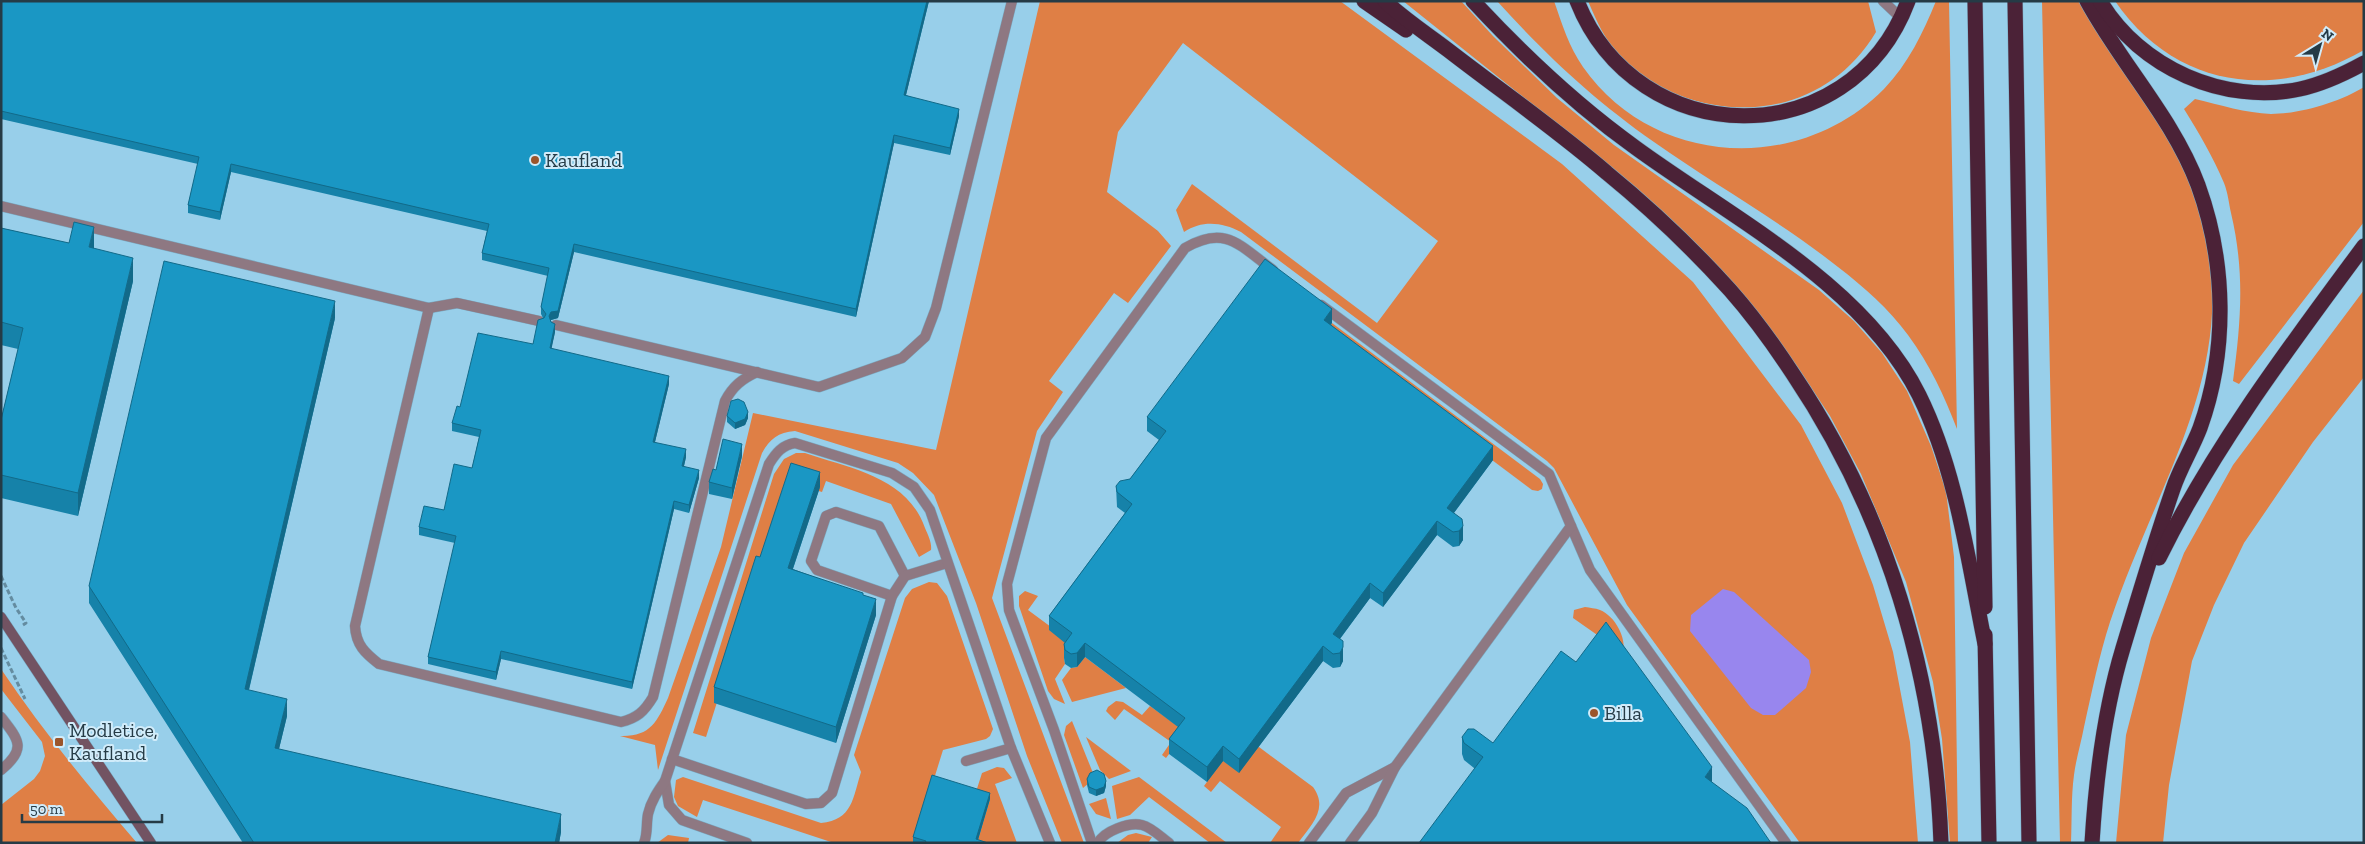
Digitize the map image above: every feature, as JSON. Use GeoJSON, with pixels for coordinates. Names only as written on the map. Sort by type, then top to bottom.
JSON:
{"type":"FeatureCollection","features":[{"type":"Feature","properties":{"kind":"highway"},"geometry":{"type":"LineString","coordinates":[[1364,1],[1520,105]]}},
{"type":"Feature","properties":{"kind":"highway"},"geometry":{"type":"LineString","coordinates":[[1385,1],[1605,171],[1674,231],[1731,291],[1773,343],[1823,418],[1860,490],[1884,547],[1902,600],[1926,701],[1935,755],[1941,843]]}},
{"type":"Feature","properties":{"kind":"highway"},"geometry":{"type":"LineString","coordinates":[[1473,1],[1516,48],[1583,108],[1635,148],[1824,281],[1896,356],[1918,395],[1938,441],[1949,476],[1985,644]]}},
{"type":"Feature","properties":{"kind":"highway"},"geometry":{"type":"LineString","coordinates":[[1577,1],[1593,33],[1605,50],[1636,80],[1673,102],[1693,109],[1736,116],[1778,114],[1818,101],[1855,78],[1883,48],[1901,18],[1908,1]]}},
{"type":"Feature","properties":{"kind":"highway"},"geometry":{"type":"LineString","coordinates":[[1975,1],[1989,843]]}},
{"type":"Feature","properties":{"kind":"highway"},"geometry":{"type":"LineString","coordinates":[[2015,1],[2029,843]]}},
{"type":"Feature","properties":{"kind":"highway"},"geometry":{"type":"LineString","coordinates":[[2086,1],[2104,34],[2164,120],[2182,151],[2197,185],[2207,215],[2215,249],[2220,288],[2217,356],[2211,390],[2200,428],[2173,487],[2122,650],[2103,740],[2092,843]]}},
{"type":"Feature","properties":{"kind":"highway"},"geometry":{"type":"LineString","coordinates":[[2100,1],[2110,19],[2140,50],[2184,76],[2224,88],[2263,93],[2300,89],[2337,77],[2364,63]]}},
{"type":"Feature","properties":{"kind":"highway"},"geometry":{"type":"LineString","coordinates":[[2122,650],[2150,577],[2180,516],[2214,458],[2282,358],[2364,246]]}},
{"type":"Feature","properties":{"kind":"main road"},"geometry":{"type":"LineString","coordinates":[[1,617],[151,843]]}},
{"type":"Feature","properties":{"kind":"lane"},"geometry":{"type":"LineString","coordinates":[[556,325],[820,386],[902,358],[925,336],[936,308],[1012,1]]}},
{"type":"Feature","properties":{"kind":"lane"},"geometry":{"type":"LineString","coordinates":[[1883,1],[1901,18]]}},
{"type":"Feature","properties":{"kind":"lane"},"geometry":{"type":"LineString","coordinates":[[1,206],[429,308],[457,303],[540,321]]}},
{"type":"Feature","properties":{"kind":"lane"},"geometry":{"type":"LineString","coordinates":[[1092,843],[1057,739],[1008,610],[1007,584],[1046,438],[1185,248],[1199,240],[1218,236],[1234,241],[1281,276]]}},
{"type":"Feature","properties":{"kind":"lane"},"geometry":{"type":"LineString","coordinates":[[1313,299],[1549,474],[1590,570],[1786,843]]}},
{"type":"Feature","properties":{"kind":"lane"},"geometry":{"type":"LineString","coordinates":[[429,308],[355,626],[356,640],[366,654],[380,664],[620,722],[635,719],[645,711],[653,697],[725,402],[732,389],[741,380],[757,372]]}},
{"type":"Feature","properties":{"kind":"lane"},"geometry":{"type":"LineString","coordinates":[[644,843],[648,832],[648,815],[654,796],[665,781],[769,464],[775,454],[786,445],[795,443],[892,473],[914,487],[930,510],[1011,748],[1050,843]]}},
{"type":"Feature","properties":{"kind":"lane"},"geometry":{"type":"LineString","coordinates":[[892,596],[817,570],[811,561],[826,516],[836,512],[879,526],[904,576]]}},
{"type":"Feature","properties":{"kind":"lane"},"geometry":{"type":"LineString","coordinates":[[1350,843],[1372,813],[1394,767],[1571,526]]}},
{"type":"Feature","properties":{"kind":"lane"},"geometry":{"type":"LineString","coordinates":[[672,759],[806,804],[821,803],[832,793],[892,596],[904,576],[948,562]]}},
{"type":"Feature","properties":{"kind":"lane"},"geometry":{"type":"LineString","coordinates":[[1,717],[15,735],[19,744],[17,754],[1,770]]}},
{"type":"Feature","properties":{"kind":"lane"},"geometry":{"type":"LineString","coordinates":[[966,761],[1011,748]]}},
{"type":"Feature","properties":{"kind":"lane"},"geometry":{"type":"LineString","coordinates":[[1309,843],[1346,793],[1394,767]]}},
{"type":"Feature","properties":{"kind":"lane"},"geometry":{"type":"LineString","coordinates":[[665,781],[669,805],[682,820],[747,843]]}},
{"type":"Feature","properties":{"kind":"lane"},"geometry":{"type":"LineString","coordinates":[[1098,843],[1107,833],[1136,824],[1148,827],[1169,843]]}},
{"type":"Feature","properties":{"kind":"path"},"geometry":{"type":"LineString","coordinates":[[1,648],[26,699]]}},
{"type":"Feature","properties":{"kind":"shaded area"},"geometry":{"type":"Polygon","coordinates":[[[1040,1],[1340,1],[1562,164],[1693,282],[1801,425],[1842,503],[1873,585],[1893,652],[1910,742],[1918,843],[1800,843],[1627,605],[1554,468],[1547,461],[1241,232],[1219,224],[1205,224],[1184,232],[1176,210],[1192,184],[1377,323],[1438,241],[1183,43],[1118,132],[1107,192],[1158,231],[1171,246],[1128,303],[1114,293],[1049,381],[1063,392],[1037,431],[992,598],[1084,843],[1062,843],[1027,756],[976,603],[934,495],[913,473],[898,463],[795,431],[775,437],[762,453],[658,770],[655,745],[620,736],[630,736],[645,731],[656,721],[668,698],[721,547],[753,413],[936,450],[1040,1]]]}},
{"type":"Feature","properties":{"kind":"shaded area"},"geometry":{"type":"Polygon","coordinates":[[[1403,1],[1461,1],[1493,36],[1557,98],[1614,145],[1819,290],[1854,321],[1882,353],[1907,391],[1931,446],[1946,491],[1954,557],[1958,843],[1950,843],[1942,739],[1933,682],[1906,582],[1861,474],[1830,416],[1796,365],[1751,305],[1606,163],[1403,1]]]}},
{"type":"Feature","properties":{"kind":"shaded area"},"geometry":{"type":"Polygon","coordinates":[[[1497,1],[1554,1],[1566,35],[1578,59],[1613,100],[1648,125],[1687,141],[1728,148],[1770,146],[1811,136],[1850,117],[1884,89],[1908,59],[1936,1],[1949,1],[1957,429],[1942,392],[1916,346],[1901,325],[1876,299],[1816,250],[1677,158],[1611,110],[1571,76],[1497,1]]]}},
{"type":"Feature","properties":{"kind":"shaded area"},"geometry":{"type":"Polygon","coordinates":[[[1588,1],[1868,1],[1876,32],[1859,56],[1838,75],[1815,90],[1790,100],[1764,106],[1737,107],[1709,104],[1664,89],[1626,64],[1610,44],[1588,1]]]}},
{"type":"Feature","properties":{"kind":"shaded area"},"geometry":{"type":"Polygon","coordinates":[[[2042,1],[2082,1],[2171,142],[2184,166],[2194,191],[2209,251],[2212,307],[2206,360],[2192,412],[2174,463],[2130,567],[2102,648],[2075,769],[2072,792],[2071,843],[2060,843],[2042,1]]]}},
{"type":"Feature","properties":{"kind":"shaded area"},"geometry":{"type":"Polygon","coordinates":[[[2115,1],[2364,1],[2364,50],[2330,66],[2296,77],[2261,80],[2228,78],[2196,68],[2167,53],[2139,30],[2115,1]]]}},
{"type":"Feature","properties":{"kind":"shaded area"},"geometry":{"type":"Polygon","coordinates":[[[2364,87],[2364,222],[2239,384],[2233,381],[2240,317],[2240,277],[2228,198],[2224,183],[2215,164],[2184,109],[2195,99],[2252,112],[2271,114],[2294,112],[2343,98],[2364,87]]]}},
{"type":"Feature","properties":{"kind":"shaded area"},"geometry":{"type":"Polygon","coordinates":[[[2364,290],[2364,377],[2313,442],[2244,543],[2214,605],[2192,661],[2169,785],[2163,843],[2116,843],[2126,735],[2151,638],[2184,553],[2233,465],[2364,290]]]}},
{"type":"Feature","properties":{"kind":"shaded area"},"geometry":{"type":"Polygon","coordinates":[[[1332,323],[1540,479],[1543,484],[1542,489],[1538,491],[1532,490],[1324,334],[1332,323]]]}},
{"type":"Feature","properties":{"kind":"shaded area"},"geometry":{"type":"Polygon","coordinates":[[[796,453],[805,453],[859,470],[892,486],[917,511],[928,536],[931,550],[919,557],[891,504],[826,481],[822,492],[793,483],[757,576],[706,737],[693,733],[774,474],[784,459],[796,453]]]}},
{"type":"Feature","properties":{"kind":"shaded area"},"geometry":{"type":"Polygon","coordinates":[[[929,582],[937,583],[947,596],[993,729],[990,736],[986,739],[943,750],[914,843],[834,843],[703,800],[697,817],[678,806],[674,797],[676,780],[683,777],[821,823],[832,821],[846,812],[853,798],[861,772],[854,755],[905,598],[912,589],[929,582]]]}},
{"type":"Feature","properties":{"kind":"shaded area"},"geometry":{"type":"Polygon","coordinates":[[[1723,589],[1734,592],[1809,660],[1811,672],[1806,688],[1775,715],[1763,715],[1751,708],[1690,631],[1691,615],[1723,589]]]}},
{"type":"Feature","properties":{"kind":"shaded area"},"geometry":{"type":"Polygon","coordinates":[[[1025,591],[1038,596],[1028,610],[1051,627],[1072,648],[1064,658],[1065,664],[1055,679],[1065,704],[1054,699],[1048,691],[1019,606],[1019,596],[1025,591]]]}},
{"type":"Feature","properties":{"kind":"shaded area"},"geometry":{"type":"Polygon","coordinates":[[[1585,607],[1600,610],[1615,622],[1623,641],[1623,653],[1573,618],[1574,610],[1585,607]]]}},
{"type":"Feature","properties":{"kind":"shaded area"},"geometry":{"type":"Polygon","coordinates":[[[1085,657],[1126,688],[1072,702],[1062,680],[1071,668],[1077,667],[1085,657]]]}},
{"type":"Feature","properties":{"kind":"shaded area"},"geometry":{"type":"Polygon","coordinates":[[[1,669],[66,758],[137,843],[1,843],[1,805],[34,779],[40,771],[45,756],[42,742],[1,689],[1,669]]]}},
{"type":"Feature","properties":{"kind":"shaded area"},"geometry":{"type":"Polygon","coordinates":[[[1116,701],[1123,702],[1142,715],[1150,706],[1186,732],[1166,758],[1162,755],[1171,742],[1124,709],[1115,720],[1106,711],[1116,701]]]}},
{"type":"Feature","properties":{"kind":"shaded area"},"geometry":{"type":"Polygon","coordinates":[[[1072,721],[1095,778],[1083,788],[1064,735],[1066,726],[1072,721]]]}},
{"type":"Feature","properties":{"kind":"shaded area"},"geometry":{"type":"Polygon","coordinates":[[[1086,737],[1131,771],[1109,779],[1100,770],[1086,737]]]}},
{"type":"Feature","properties":{"kind":"shaded area"},"geometry":{"type":"Polygon","coordinates":[[[1259,747],[1313,787],[1317,795],[1319,810],[1313,823],[1298,843],[1270,843],[1281,827],[1220,781],[1211,792],[1204,786],[1223,760],[1259,747]]]}},
{"type":"Feature","properties":{"kind":"shaded area"},"geometry":{"type":"Polygon","coordinates":[[[997,767],[1004,768],[1012,778],[995,784],[1017,843],[977,843],[990,799],[975,795],[982,773],[997,767]]]}},
{"type":"Feature","properties":{"kind":"shaded area"},"geometry":{"type":"Polygon","coordinates":[[[1139,777],[1227,843],[1210,843],[1149,797],[1130,815],[1117,819],[1112,786],[1139,777]]]}},
{"type":"Feature","properties":{"kind":"shaded area"},"geometry":{"type":"Polygon","coordinates":[[[1106,798],[1111,819],[1096,814],[1089,804],[1106,798]]]}},
{"type":"Feature","properties":{"kind":"shaded area"},"geometry":{"type":"Polygon","coordinates":[[[1136,833],[1152,837],[1148,843],[1117,843],[1128,835],[1136,833]]]}},
{"type":"Feature","properties":{"kind":"shaded area"},"geometry":{"type":"Polygon","coordinates":[[[668,835],[689,838],[688,843],[657,843],[668,835]]]}},
{"type":"Feature","properties":{"kind":"building","name":"Kaufland"},"geometry":{"type":"Polygon","coordinates":[[[1,1],[927,1],[904,95],[959,109],[950,148],[894,135],[856,309],[574,244],[558,311],[551,312],[549,316],[551,322],[555,324],[550,348],[669,376],[653,442],[686,449],[682,466],[699,470],[689,505],[674,501],[632,682],[501,651],[496,672],[428,657],[456,536],[419,527],[424,506],[444,510],[454,464],[472,468],[481,430],[452,423],[457,406],[460,407],[478,333],[533,344],[538,320],[544,318],[546,314],[541,307],[549,268],[482,253],[489,224],[231,164],[220,212],[188,205],[199,157],[1,111],[1,1]]]}},
{"type":"Feature","properties":{"kind":"building"},"geometry":{"type":"Polygon","coordinates":[[[74,222],[94,227],[89,247],[133,258],[78,493],[1,475],[1,420],[23,328],[1,322],[1,228],[69,243],[74,222]]]}},
{"type":"Feature","properties":{"kind":"building"},"geometry":{"type":"Polygon","coordinates":[[[1265,259],[1332,309],[1324,320],[1493,446],[1447,508],[1462,519],[1463,526],[1459,531],[1453,532],[1437,521],[1383,593],[1370,583],[1333,634],[1343,641],[1340,653],[1333,654],[1323,646],[1239,759],[1223,746],[1207,767],[1169,739],[1185,718],[1085,643],[1077,653],[1071,654],[1065,650],[1064,644],[1072,633],[1049,616],[1132,504],[1117,492],[1116,486],[1120,481],[1130,479],[1166,431],[1147,417],[1265,259]]]}},
{"type":"Feature","properties":{"kind":"building"},"geometry":{"type":"Polygon","coordinates":[[[164,261],[335,301],[245,689],[287,699],[275,748],[561,814],[555,843],[254,843],[89,586],[164,261]]]}},
{"type":"Feature","properties":{"kind":"building"},"geometry":{"type":"Polygon","coordinates":[[[738,399],[744,402],[748,412],[745,419],[735,423],[727,416],[731,401],[738,399]]]}},
{"type":"Feature","properties":{"kind":"building"},"geometry":{"type":"Polygon","coordinates":[[[723,439],[742,444],[732,488],[709,482],[713,469],[716,470],[723,439]]]}},
{"type":"Feature","properties":{"kind":"building"},"geometry":{"type":"Polygon","coordinates":[[[791,463],[820,472],[788,568],[876,599],[836,727],[714,687],[756,556],[760,557],[791,463]]]}},
{"type":"Feature","properties":{"kind":"building","name":"Billa"},"geometry":{"type":"Polygon","coordinates":[[[1606,622],[1712,767],[1705,777],[1747,808],[1771,843],[1419,843],[1483,757],[1464,743],[1462,737],[1468,729],[1474,729],[1493,743],[1561,651],[1576,662],[1606,622]]]}},
{"type":"Feature","properties":{"kind":"building"},"geometry":{"type":"Polygon","coordinates":[[[1097,770],[1104,774],[1106,781],[1104,787],[1096,790],[1089,787],[1087,779],[1090,773],[1097,770]]]}},
{"type":"Feature","properties":{"kind":"building"},"geometry":{"type":"Polygon","coordinates":[[[932,775],[990,793],[976,839],[988,843],[925,843],[926,841],[913,837],[932,775]]]}},
{"type":"Feature","properties":{"kind":"place","name":"Kaufland"},"geometry":{"type":"Point","coordinates":[535,160]}},
{"type":"Feature","properties":{"kind":"place","name":"Billa"},"geometry":{"type":"Point","coordinates":[1594,713]}},
{"type":"Feature","properties":{"kind":"place","name":"Modletice, Kaufland"},"geometry":{"type":"Point","coordinates":[59,742]}}]}
